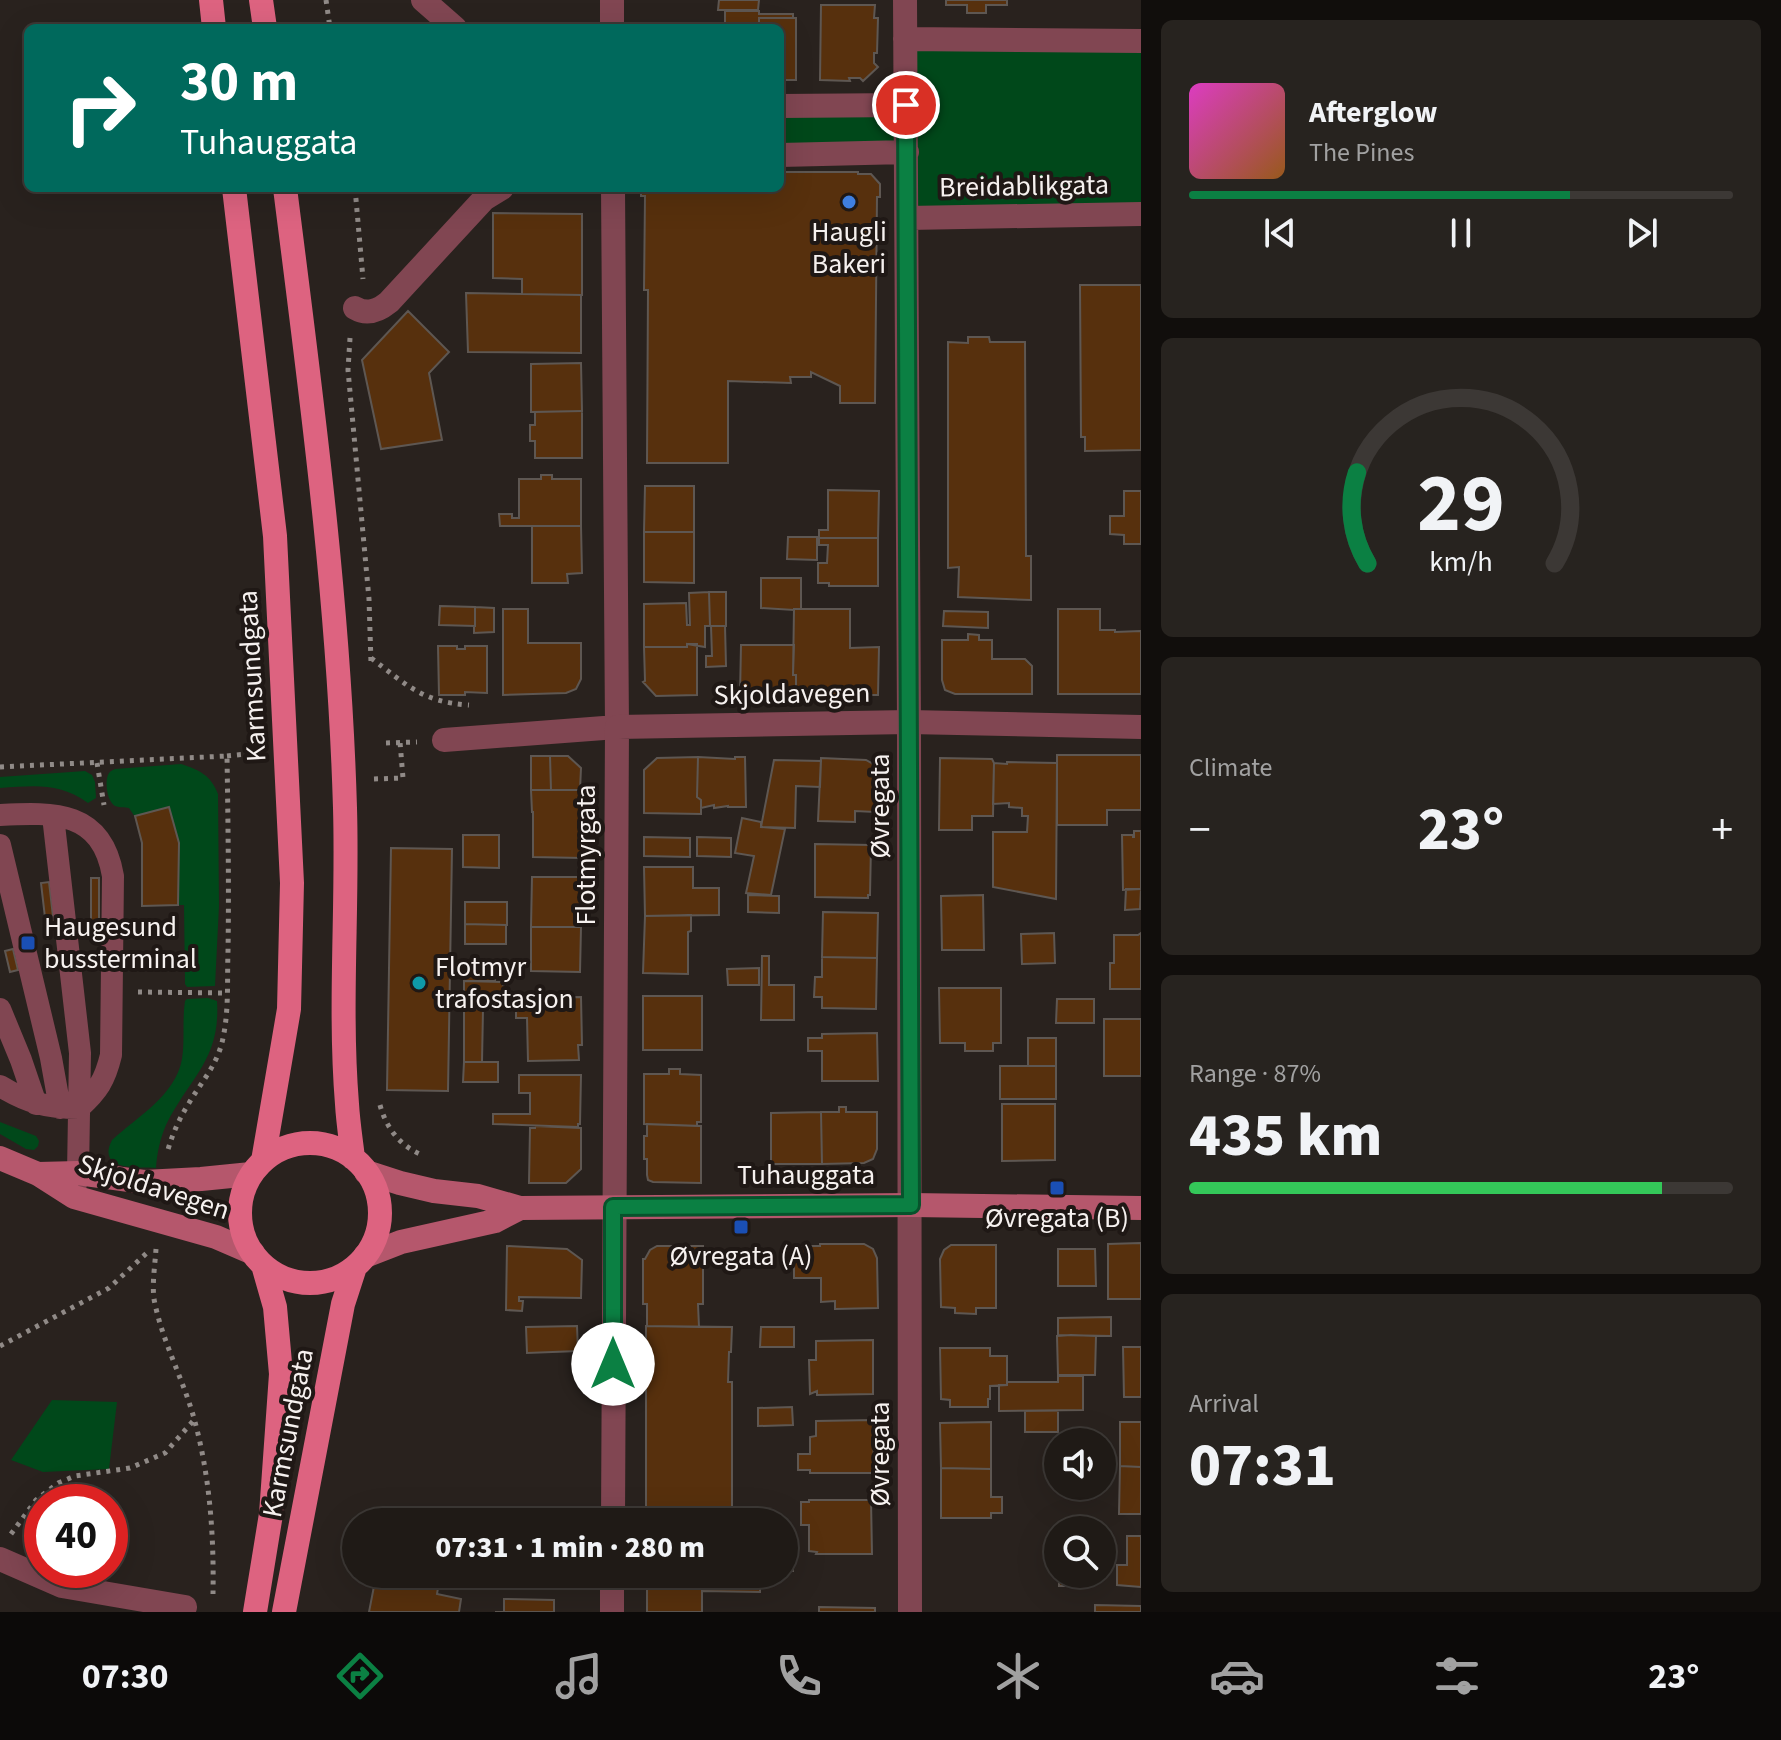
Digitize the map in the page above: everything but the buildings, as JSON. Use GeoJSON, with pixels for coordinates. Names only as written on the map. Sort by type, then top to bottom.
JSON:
{"type":"FeatureCollection","features":[{"type":"Feature","properties":{"kind":"main road"},"geometry":{"type":"LineString","coordinates":[[211,0],[214,24]]}},
{"type":"Feature","properties":{"kind":"main road"},"geometry":{"type":"LineString","coordinates":[[261,0],[264,24]]}},
{"type":"Feature","properties":{"kind":"main road","name":"Karmsundgata"},"geometry":{"type":"LineString","coordinates":[[234,192],[275,536],[292,883],[289,1009],[257,1168]]}},
{"type":"Feature","properties":{"kind":"main road"},"geometry":{"type":"LineString","coordinates":[[285,192],[321,483],[335,636],[345,808],[346,1104],[360,1165],[375,1188],[379,1223],[374,1240],[360,1262],[338,1278],[318,1283],[298,1282],[279,1276],[258,1259],[245,1238],[240,1205],[244,1189],[257,1168],[277,1152],[308,1143],[339,1150],[360,1165]]}},
{"type":"Feature","properties":{"kind":"main road","name":"Skjoldavegen"},"geometry":{"type":"LineString","coordinates":[[0,1158],[216,1237],[258,1259]]}},
{"type":"Feature","properties":{"kind":"main road","name":"Tuhauggata"},"geometry":{"type":"LineString","coordinates":[[360,1165],[400,1183],[478,1196],[520,1208],[911,1205],[1141,1208]]}},
{"type":"Feature","properties":{"kind":"main road","name":"Skjoldavegen"},"geometry":{"type":"LineString","coordinates":[[76,1185],[201,1179],[257,1168]]}},
{"type":"Feature","properties":{"kind":"main road","name":"Tuhauggata"},"geometry":{"type":"LineString","coordinates":[[360,1262],[401,1242],[495,1221],[520,1208]]}},
{"type":"Feature","properties":{"kind":"main road","name":"Karmsundgata"},"geometry":{"type":"LineString","coordinates":[[255,1612],[271,1514],[281,1374],[275,1307],[258,1259]]}},
{"type":"Feature","properties":{"kind":"main road","name":"Karmsundgata"},"geometry":{"type":"LineString","coordinates":[[284,1612],[343,1304],[360,1262]]}},
{"type":"Feature","properties":{"kind":"street"},"geometry":{"type":"LineString","coordinates":[[423,0],[450,24]]}},
{"type":"Feature","properties":{"kind":"street"},"geometry":{"type":"LineString","coordinates":[[612,0],[612,24]]}},
{"type":"Feature","properties":{"kind":"street","name":"Øvregata"},"geometry":{"type":"LineString","coordinates":[[905,0],[910,1612]]}},
{"type":"Feature","properties":{"kind":"street"},"geometry":{"type":"LineString","coordinates":[[905,39],[1141,41]]}},
{"type":"Feature","properties":{"kind":"street"},"geometry":{"type":"LineString","coordinates":[[784,106],[906,105]]}},
{"type":"Feature","properties":{"kind":"street"},"geometry":{"type":"LineString","coordinates":[[784,155],[907,152]]}},
{"type":"Feature","properties":{"kind":"street"},"geometry":{"type":"LineString","coordinates":[[355,308],[371,312],[382,308],[484,199],[495,192]]}},
{"type":"Feature","properties":{"kind":"street","name":"Flotmyrgata"},"geometry":{"type":"LineString","coordinates":[[613,192],[617,727],[613,1508]]}},
{"type":"Feature","properties":{"kind":"street","name":"Breidablikgata"},"geometry":{"type":"LineString","coordinates":[[908,218],[1141,214]]}},
{"type":"Feature","properties":{"kind":"street","name":"Skjoldavegen"},"geometry":{"type":"LineString","coordinates":[[444,740],[617,727],[909,722],[1141,727]]}},
{"type":"Feature","properties":{"kind":"street"},"geometry":{"type":"LineString","coordinates":[[5,1548],[62,1586],[185,1607]]}},
{"type":"Feature","properties":{"kind":"street"},"geometry":{"type":"LineString","coordinates":[[612,1588],[612,1612]]}},
{"type":"Feature","properties":{"kind":"lane"},"geometry":{"type":"LineString","coordinates":[[0,815],[53,816],[80,822],[92,830],[102,843],[113,876],[111,1055],[107,1074],[95,1094],[70,1108],[36,1104],[0,1086]]}},
{"type":"Feature","properties":{"kind":"lane"},"geometry":{"type":"LineString","coordinates":[[53,816],[80,1053],[70,1108],[76,1185]]}},
{"type":"Feature","properties":{"kind":"lane"},"geometry":{"type":"LineString","coordinates":[[0,845],[51,1058],[70,1108]]}},
{"type":"Feature","properties":{"kind":"lane"},"geometry":{"type":"LineString","coordinates":[[0,1009],[36,1104]]}},
{"type":"Feature","properties":{"kind":"path"},"geometry":{"type":"LineString","coordinates":[[326,0],[329,24]]}},
{"type":"Feature","properties":{"kind":"path"},"geometry":{"type":"LineString","coordinates":[[355,192],[364,283],[350,325],[348,370],[366,559],[371,673]]}},
{"type":"Feature","properties":{"kind":"path"},"geometry":{"type":"LineString","coordinates":[[371,658],[423,696],[455,704],[482,706]]}},
{"type":"Feature","properties":{"kind":"path"},"geometry":{"type":"LineString","coordinates":[[374,779],[403,778],[400,742]]}},
{"type":"Feature","properties":{"kind":"path"},"geometry":{"type":"LineString","coordinates":[[0,767],[266,753]]}},
{"type":"Feature","properties":{"kind":"path"},"geometry":{"type":"LineString","coordinates":[[167,1159],[177,1124],[209,1074],[220,1052],[225,1029],[229,895],[227,756]]}},
{"type":"Feature","properties":{"kind":"path"},"geometry":{"type":"LineString","coordinates":[[97,763],[106,810]]}},
{"type":"Feature","properties":{"kind":"path"},"geometry":{"type":"LineString","coordinates":[[374,764],[375,793]]}},
{"type":"Feature","properties":{"kind":"path"},"geometry":{"type":"LineString","coordinates":[[183,994],[227,993]]}},
{"type":"Feature","properties":{"kind":"path"},"geometry":{"type":"LineString","coordinates":[[379,1095],[385,1123],[394,1135],[424,1155]]}},
{"type":"Feature","properties":{"kind":"path"},"geometry":{"type":"LineString","coordinates":[[2,1344],[109,1288],[157,1244],[153,1295],[162,1332],[194,1420],[207,1475],[213,1600]]}},
{"type":"Feature","properties":{"kind":"path"},"geometry":{"type":"LineString","coordinates":[[5,1548],[36,1500],[58,1483],[75,1476],[130,1468],[165,1453],[194,1420]]}},
{"type":"Feature","properties":{"kind":"green space"},"geometry":{"type":"Polygon","coordinates":[[[905,39],[1141,41],[1141,214],[908,218],[907,152],[784,155],[784,106],[906,105],[905,39]]]}},
{"type":"Feature","properties":{"kind":"green space"},"geometry":{"type":"Polygon","coordinates":[[[181,764],[204,774],[218,794],[219,906],[215,986],[187,987],[185,984],[184,905],[177,905],[167,808],[135,817],[129,808],[112,804],[107,791],[107,776],[115,769],[181,764]]]}},
{"type":"Feature","properties":{"kind":"green space"},"geometry":{"type":"Polygon","coordinates":[[[85,771],[92,775],[95,782],[96,798],[88,803],[56,788],[0,788],[0,777],[85,771]]]}},
{"type":"Feature","properties":{"kind":"green space"},"geometry":{"type":"Polygon","coordinates":[[[208,998],[217,1001],[214,1039],[202,1068],[166,1125],[156,1168],[130,1167],[114,1162],[109,1150],[112,1140],[164,1094],[178,1072],[183,1052],[185,1001],[208,998]]]}},
{"type":"Feature","properties":{"kind":"green space"},"geometry":{"type":"Polygon","coordinates":[[[0,1122],[36,1136],[38,1146],[34,1150],[26,1149],[0,1134],[0,1122]]]}},
{"type":"Feature","properties":{"kind":"green space"},"geometry":{"type":"Polygon","coordinates":[[[52,1400],[117,1402],[109,1469],[43,1472],[11,1460],[52,1400]]]}},
{"type":"Feature","properties":{"kind":"place","name":"Haugli Bakeri"},"geometry":{"type":"Point","coordinates":[849,202]}},
{"type":"Feature","properties":{"kind":"place","name":"Haugesund bussterminal"},"geometry":{"type":"Point","coordinates":[28,943]}},
{"type":"Feature","properties":{"kind":"place","name":"Flotmyr trafostasjon"},"geometry":{"type":"Point","coordinates":[419,983]}},
{"type":"Feature","properties":{"kind":"place","name":"Øvregata (B)"},"geometry":{"type":"Point","coordinates":[1057,1188]}},
{"type":"Feature","properties":{"kind":"place","name":"Øvregata (A)"},"geometry":{"type":"Point","coordinates":[741,1227]}},
{"type":"Feature","properties":{"kind":"route"},"geometry":{"type":"LineString","coordinates":[[613,1364],[613,1207],[911,1205],[906,105]]}}]}
